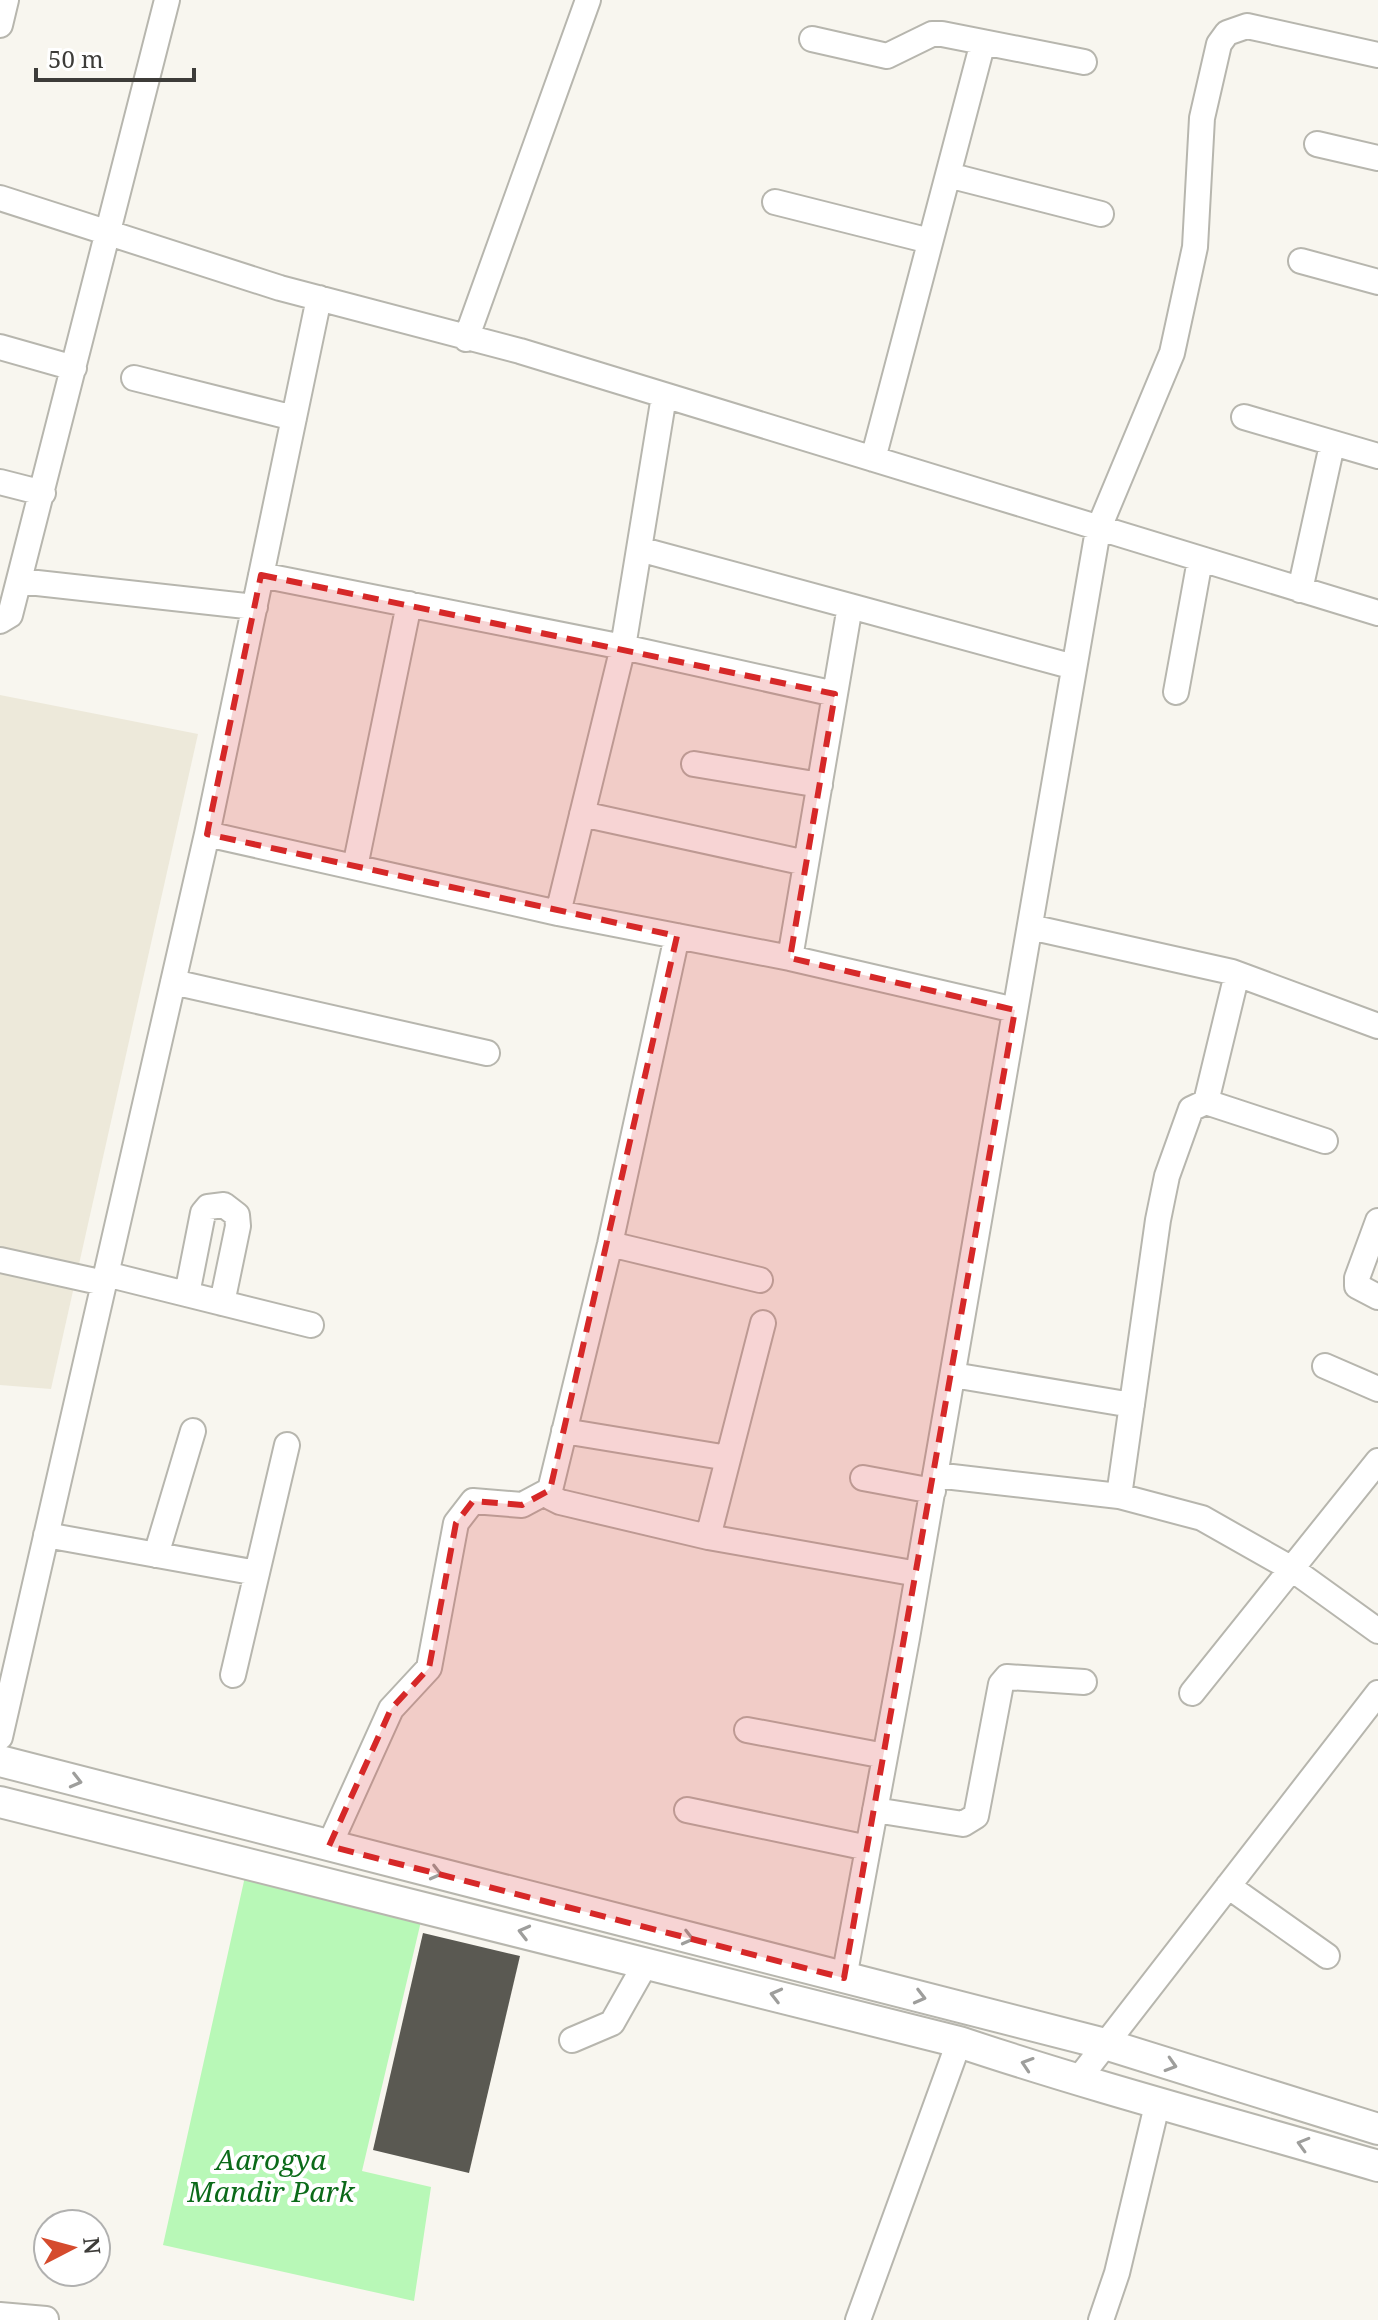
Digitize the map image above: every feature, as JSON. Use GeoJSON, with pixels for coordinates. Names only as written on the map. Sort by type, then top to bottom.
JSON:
{"type":"FeatureCollection","features":[{"type":"Feature","properties":{"kind":"main road"},"geometry":{"type":"LineString","coordinates":[[0,1761],[1105,2044],[1377,2125]]}},
{"type":"Feature","properties":{"kind":"main road"},"geometry":{"type":"LineString","coordinates":[[0,1802],[959,2042],[1077,2081],[1158,2101],[1378,2166]]}},
{"type":"Feature","properties":{"kind":"main road"},"geometry":{"type":"LineString","coordinates":[[378,1897],[388,1861]]}},
{"type":"Feature","properties":{"kind":"street"},"geometry":{"type":"LineString","coordinates":[[0,621],[10,615],[43,493],[167,0]]}},
{"type":"Feature","properties":{"kind":"street"},"geometry":{"type":"LineString","coordinates":[[466,339],[588,0]]}},
{"type":"Feature","properties":{"kind":"street"},"geometry":{"type":"LineString","coordinates":[[844,1978],[953,1375],[1098,530],[1172,353],[1195,247],[1202,118],[1219,44],[1227,33],[1247,26],[1378,55]]}},
{"type":"Feature","properties":{"kind":"street"},"geometry":{"type":"LineString","coordinates":[[812,39],[887,56],[932,34],[1084,62]]}},
{"type":"Feature","properties":{"kind":"street"},"geometry":{"type":"LineString","coordinates":[[873,459],[983,42]]}},
{"type":"Feature","properties":{"kind":"street"},"geometry":{"type":"LineString","coordinates":[[1317,144],[1378,158]]}},
{"type":"Feature","properties":{"kind":"street"},"geometry":{"type":"LineString","coordinates":[[948,175],[1101,214]]}},
{"type":"Feature","properties":{"kind":"street"},"geometry":{"type":"LineString","coordinates":[[0,198],[319,298],[664,396],[1378,613]]}},
{"type":"Feature","properties":{"kind":"street"},"geometry":{"type":"LineString","coordinates":[[775,202],[930,241]]}},
{"type":"Feature","properties":{"kind":"street"},"geometry":{"type":"LineString","coordinates":[[1301,261],[1378,282]]}},
{"type":"Feature","properties":{"kind":"street"},"geometry":{"type":"LineString","coordinates":[[0,1737],[207,834],[319,298]]}},
{"type":"Feature","properties":{"kind":"street"},"geometry":{"type":"LineString","coordinates":[[0,347],[74,368]]}},
{"type":"Feature","properties":{"kind":"street"},"geometry":{"type":"LineString","coordinates":[[134,378],[294,418]]}},
{"type":"Feature","properties":{"kind":"street"},"geometry":{"type":"LineString","coordinates":[[558,913],[623,647],[664,396]]}},
{"type":"Feature","properties":{"kind":"street"},"geometry":{"type":"LineString","coordinates":[[1244,417],[1378,456]]}},
{"type":"Feature","properties":{"kind":"street"},"geometry":{"type":"LineString","coordinates":[[1300,590],[1332,445]]}},
{"type":"Feature","properties":{"kind":"street"},"geometry":{"type":"LineString","coordinates":[[0,482],[43,493]]}},
{"type":"Feature","properties":{"kind":"street"},"geometry":{"type":"LineString","coordinates":[[639,549],[1074,667]]}},
{"type":"Feature","properties":{"kind":"street"},"geometry":{"type":"LineString","coordinates":[[1176,692],[1200,560]]}},
{"type":"Feature","properties":{"kind":"street"},"geometry":{"type":"LineString","coordinates":[[261,575],[623,647],[835,694]]}},
{"type":"Feature","properties":{"kind":"street"},"geometry":{"type":"LineString","coordinates":[[19,581],[255,607]]}},
{"type":"Feature","properties":{"kind":"street"},"geometry":{"type":"LineString","coordinates":[[355,867],[409,604]]}},
{"type":"Feature","properties":{"kind":"street"},"geometry":{"type":"LineString","coordinates":[[790,958],[850,606]]}},
{"type":"Feature","properties":{"kind":"street"},"geometry":{"type":"LineString","coordinates":[[694,764],[820,785]]}},
{"type":"Feature","properties":{"kind":"street"},"geometry":{"type":"LineString","coordinates":[[582,814],[806,863]]}},
{"type":"Feature","properties":{"kind":"street"},"geometry":{"type":"LineString","coordinates":[[207,834],[558,913],[790,958],[1015,1010]]}},
{"type":"Feature","properties":{"kind":"street"},"geometry":{"type":"LineString","coordinates":[[1030,927],[1237,974],[1378,1026]]}},
{"type":"Feature","properties":{"kind":"street"},"geometry":{"type":"LineString","coordinates":[[329,1846],[391,1709],[429,1668],[456,1523],[473,1501],[522,1505],[550,1490],[610,1244],[677,936]]}},
{"type":"Feature","properties":{"kind":"street"},"geometry":{"type":"LineString","coordinates":[[1206,1102],[1237,974]]}},
{"type":"Feature","properties":{"kind":"street"},"geometry":{"type":"LineString","coordinates":[[173,982],[487,1053]]}},
{"type":"Feature","properties":{"kind":"street"},"geometry":{"type":"LineString","coordinates":[[1119,1496],[1158,1220],[1167,1176],[1191,1109],[1206,1102],[1325,1141]]}},
{"type":"Feature","properties":{"kind":"street"},"geometry":{"type":"LineString","coordinates":[[187,1294],[203,1213],[208,1207],[224,1205],[237,1215],[238,1226],[222,1303]]}},
{"type":"Feature","properties":{"kind":"street"},"geometry":{"type":"LineString","coordinates":[[1378,1221],[1357,1278],[1357,1286],[1378,1297]]}},
{"type":"Feature","properties":{"kind":"street"},"geometry":{"type":"LineString","coordinates":[[610,1244],[760,1280]]}},
{"type":"Feature","properties":{"kind":"street"},"geometry":{"type":"LineString","coordinates":[[0,1260],[187,1294],[311,1325]]}},
{"type":"Feature","properties":{"kind":"street"},"geometry":{"type":"LineString","coordinates":[[708,1537],[763,1323]]}},
{"type":"Feature","properties":{"kind":"street"},"geometry":{"type":"LineString","coordinates":[[1325,1366],[1378,1389]]}},
{"type":"Feature","properties":{"kind":"street"},"geometry":{"type":"LineString","coordinates":[[953,1375],[1132,1405]]}},
{"type":"Feature","properties":{"kind":"street"},"geometry":{"type":"LineString","coordinates":[[156,1555],[193,1431]]}},
{"type":"Feature","properties":{"kind":"street"},"geometry":{"type":"LineString","coordinates":[[564,1431],[728,1458]]}},
{"type":"Feature","properties":{"kind":"street"},"geometry":{"type":"LineString","coordinates":[[233,1675],[287,1445]]}},
{"type":"Feature","properties":{"kind":"street"},"geometry":{"type":"LineString","coordinates":[[1192,1693],[1378,1461]]}},
{"type":"Feature","properties":{"kind":"street"},"geometry":{"type":"LineString","coordinates":[[863,1478],[1119,1496],[1202,1518],[1292,1569],[1378,1631]]}},
{"type":"Feature","properties":{"kind":"street"},"geometry":{"type":"LineString","coordinates":[[550,1490],[560,1502],[708,1537],[918,1574]]}},
{"type":"Feature","properties":{"kind":"street"},"geometry":{"type":"LineString","coordinates":[[46,1535],[257,1573]]}},
{"type":"Feature","properties":{"kind":"street"},"geometry":{"type":"LineString","coordinates":[[875,1810],[963,1824],[971,1821],[976,1816],[1001,1684],[1013,1675],[1084,1682]]}},
{"type":"Feature","properties":{"kind":"street"},"geometry":{"type":"LineString","coordinates":[[1077,2081],[1378,1693]]}},
{"type":"Feature","properties":{"kind":"street"},"geometry":{"type":"LineString","coordinates":[[747,1730],[885,1756]]}},
{"type":"Feature","properties":{"kind":"street"},"geometry":{"type":"LineString","coordinates":[[687,1810],[868,1848]]}},
{"type":"Feature","properties":{"kind":"street"},"geometry":{"type":"LineString","coordinates":[[1228,1886],[1327,1956]]}},
{"type":"Feature","properties":{"kind":"street"},"geometry":{"type":"LineString","coordinates":[[572,2040],[612,2023],[646,1963]]}},
{"type":"Feature","properties":{"kind":"street"},"geometry":{"type":"LineString","coordinates":[[862,2319],[959,2042]]}},
{"type":"Feature","properties":{"kind":"street"},"geometry":{"type":"LineString","coordinates":[[1101,2320],[1117,2273],[1158,2101]]}},
{"type":"Feature","properties":{"kind":"street"},"geometry":{"type":"LineString","coordinates":[[0,2315],[46,2319]]}},
{"type":"Feature","properties":{"kind":"highlighted area"},"geometry":{"type":"Polygon","coordinates":[[[261,575],[835,694],[790,958],[1015,1010],[844,1978],[329,1846],[391,1709],[429,1668],[456,1523],[473,1501],[522,1505],[550,1490],[677,936],[207,834],[261,575]]]}},
{"type":"Feature","properties":{"kind":"shaded area"},"geometry":{"type":"Polygon","coordinates":[[[0,695],[198,734],[51,1389],[0,1385],[0,695]]]}},
{"type":"Feature","properties":{"kind":"green space","name":"Aarogya Mandir Park"},"geometry":{"type":"Polygon","coordinates":[[[246,1872],[422,1917],[362,2171],[431,2187],[414,2301],[163,2245],[246,1872]]]}},
{"type":"Feature","properties":{"kind":"building"},"geometry":{"type":"Polygon","coordinates":[[[423,1933],[520,1956],[469,2173],[373,2150],[423,1933]]]}}]}
